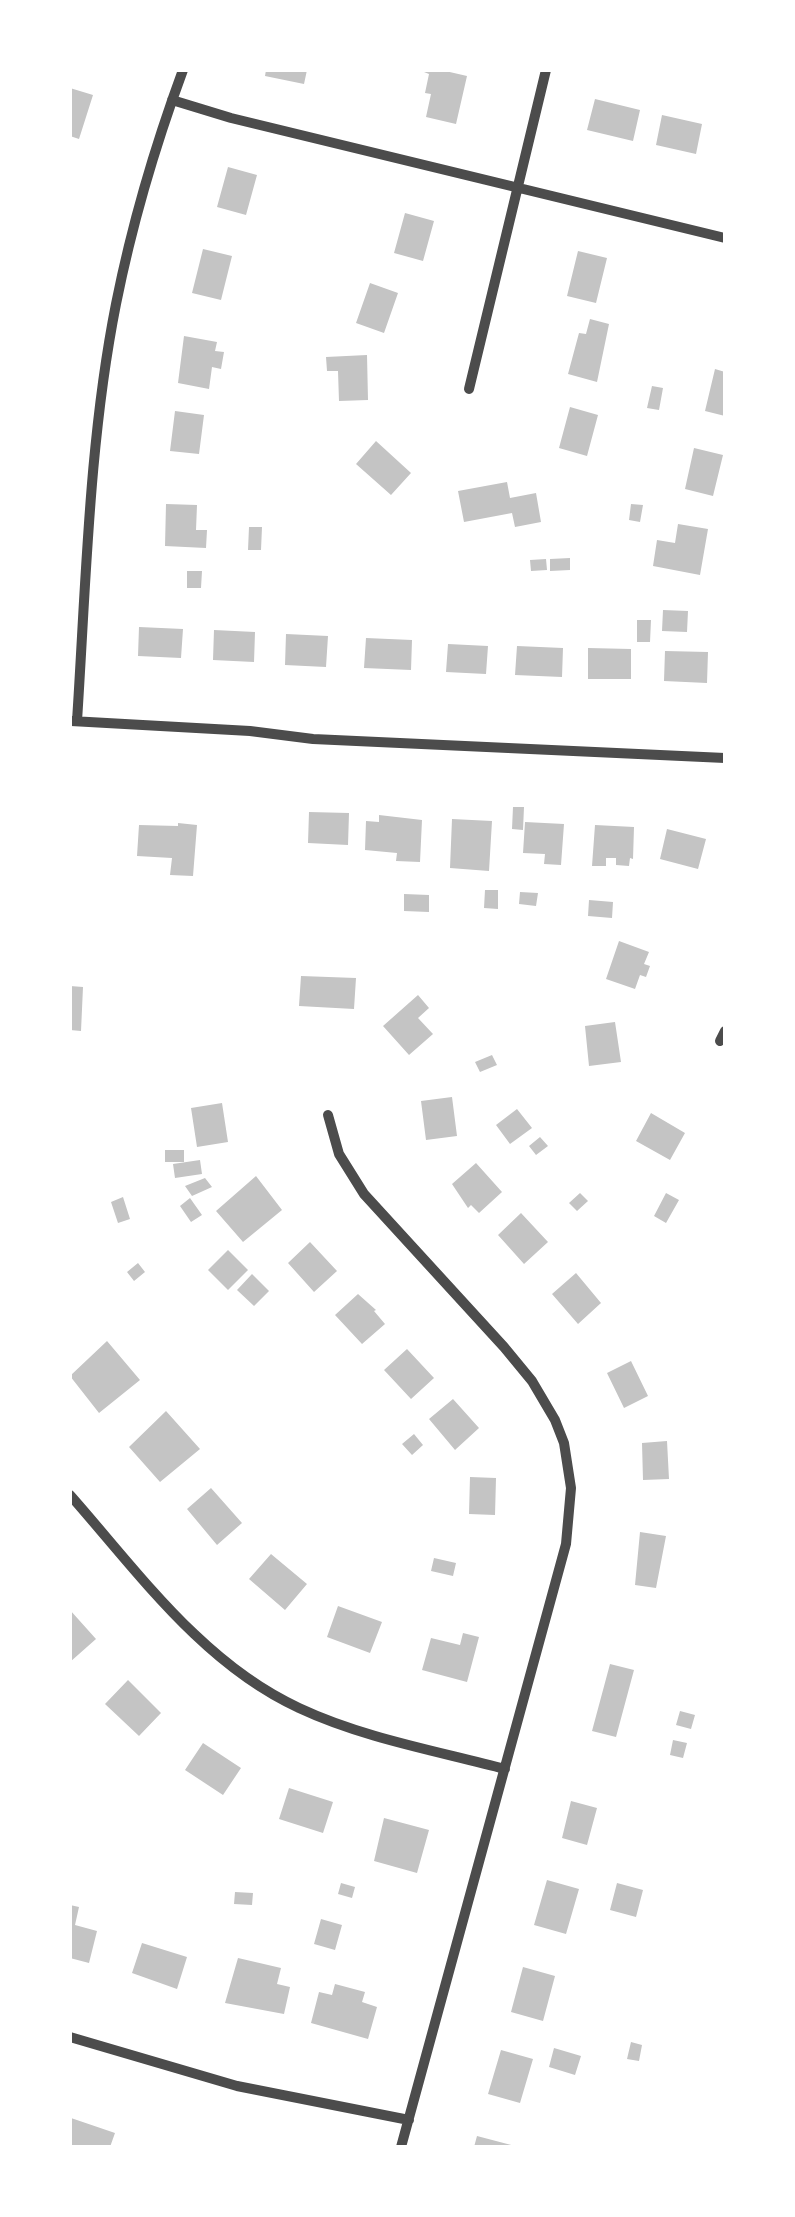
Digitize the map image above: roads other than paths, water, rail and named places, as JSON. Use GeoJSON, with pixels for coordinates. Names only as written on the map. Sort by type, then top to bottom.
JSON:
{"type":"FeatureCollection","features":[{"type":"Feature","properties":{"kind":"street"},"geometry":{"type":"LineString","coordinates":[[183,70],[144,188],[116,304],[96,455],[73,721],[250,731],[313,739],[725,758]]}},
{"type":"Feature","properties":{"kind":"street"},"geometry":{"type":"LineString","coordinates":[[469,389],[546,70]]}},
{"type":"Feature","properties":{"kind":"street"},"geometry":{"type":"LineString","coordinates":[[172,100],[231,118],[725,238]]}},
{"type":"Feature","properties":{"kind":"street"},"geometry":{"type":"LineString","coordinates":[[328,1115],[339,1154],[356,1183],[532,1382],[564,1443],[572,1488],[566,1544],[402,2147]]}},
{"type":"Feature","properties":{"kind":"street"},"geometry":{"type":"LineString","coordinates":[[70,1495],[173,1613],[231,1667],[258,1686],[298,1708],[344,1726],[505,1769]]}},
{"type":"Feature","properties":{"kind":"street"},"geometry":{"type":"LineString","coordinates":[[70,2037],[236,2086],[409,2120]]}}]}
